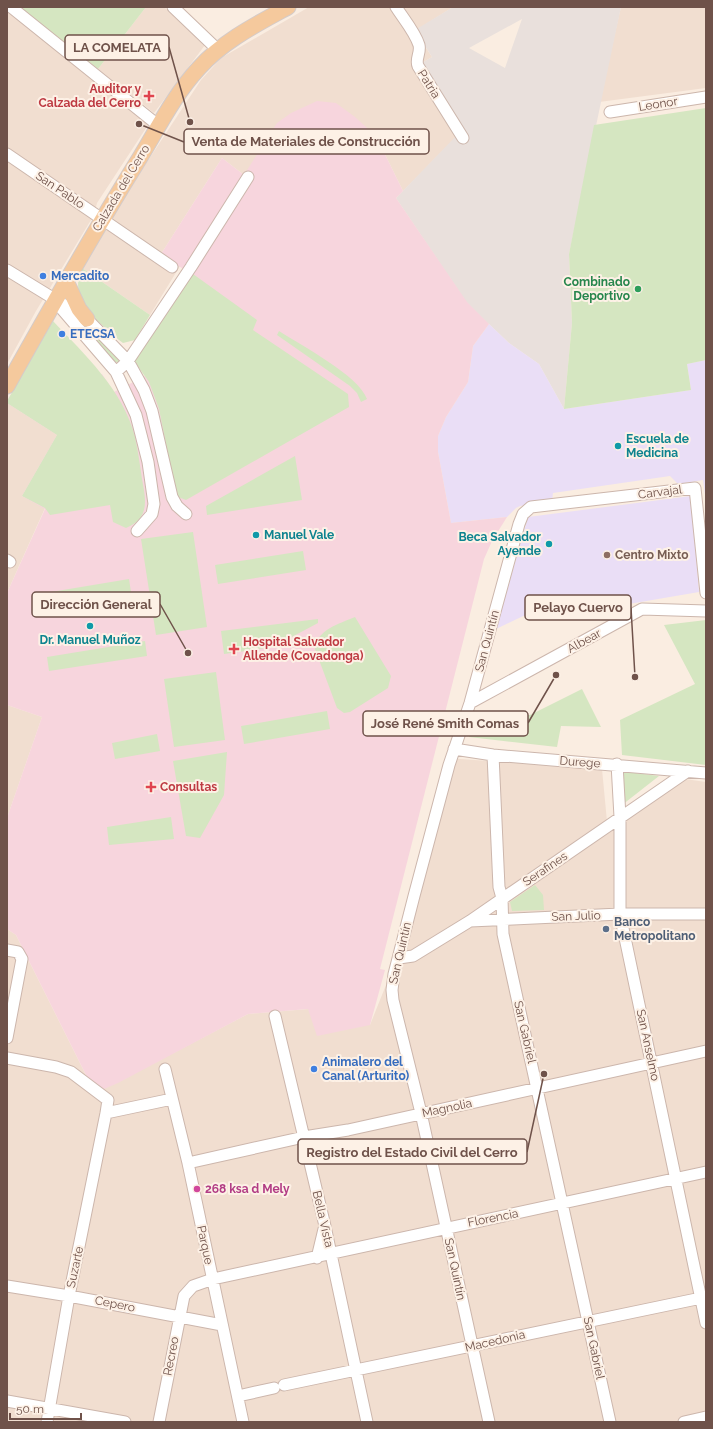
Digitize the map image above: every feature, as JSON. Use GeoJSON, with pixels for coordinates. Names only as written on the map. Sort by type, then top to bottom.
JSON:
{"type":"FeatureCollection","features":[{"type":"Feature","properties":{"kind":"main road","name":"Calzada del Cerro"},"geometry":{"type":"LineString","coordinates":[[7,386],[102,218],[176,98],[190,78],[218,50],[283,8]]}},
{"type":"Feature","properties":{"kind":"main road"},"geometry":{"type":"LineString","coordinates":[[66,281],[79,310],[86,320]]}},
{"type":"Feature","properties":{"kind":"street"},"geometry":{"type":"LineString","coordinates":[[11,7],[159,126]]}},
{"type":"Feature","properties":{"kind":"street"},"geometry":{"type":"LineString","coordinates":[[173,7],[218,50]]}},
{"type":"Feature","properties":{"kind":"street","name":"Patria"},"geometry":{"type":"LineString","coordinates":[[396,7],[418,43],[419,53],[416,61],[418,66],[463,138]]}},
{"type":"Feature","properties":{"kind":"street","name":"Leonor"},"geometry":{"type":"LineString","coordinates":[[610,112],[706,97]]}},
{"type":"Feature","properties":{"kind":"street","name":"San Pablo"},"geometry":{"type":"LineString","coordinates":[[7,154],[172,267]]}},
{"type":"Feature","properties":{"kind":"street"},"geometry":{"type":"LineString","coordinates":[[116,372],[128,361],[192,267],[248,178]]}},
{"type":"Feature","properties":{"kind":"street"},"geometry":{"type":"LineString","coordinates":[[7,270],[86,320],[128,361],[144,390],[152,411],[172,497],[177,506],[186,514]]}},
{"type":"Feature","properties":{"kind":"street"},"geometry":{"type":"LineString","coordinates":[[55,301],[116,372],[131,404],[142,435],[154,504],[152,514],[137,531]]}},
{"type":"Feature","properties":{"kind":"street","name":"Carvajal"},"geometry":{"type":"LineString","coordinates":[[523,514],[531,507],[695,488],[706,593]]}},
{"type":"Feature","properties":{"kind":"street","name":"San Quintín"},"geometry":{"type":"LineString","coordinates":[[489,1422],[471,1347],[421,1113],[392,990],[398,958],[454,749],[470,703],[523,514]]}},
{"type":"Feature","properties":{"kind":"street","name":"Albear"},"geometry":{"type":"LineString","coordinates":[[470,703],[642,609],[706,611]]}},
{"type":"Feature","properties":{"kind":"street","name":"Durege"},"geometry":{"type":"LineString","coordinates":[[454,749],[493,755],[616,764],[706,773]]}},
{"type":"Feature","properties":{"kind":"street","name":"San Gabriel"},"geometry":{"type":"LineString","coordinates":[[493,755],[499,887],[502,898],[504,934],[564,1204],[610,1422]]}},
{"type":"Feature","properties":{"kind":"street","name":"San Anselmo"},"geometry":{"type":"LineString","coordinates":[[616,764],[620,817],[620,914],[703,1297],[706,1322]]}},
{"type":"Feature","properties":{"kind":"street","name":"Serafines"},"geometry":{"type":"LineString","coordinates":[[398,958],[413,956],[470,921],[688,771]]}},
{"type":"Feature","properties":{"kind":"street","name":"San Julio"},"geometry":{"type":"LineString","coordinates":[[470,921],[620,914],[706,914]]}},
{"type":"Feature","properties":{"kind":"street"},"geometry":{"type":"LineString","coordinates":[[7,950],[18,952],[22,959],[7,1038]]}},
{"type":"Feature","properties":{"kind":"street","name":"Bella Vista"},"geometry":{"type":"LineString","coordinates":[[275,1016],[325,1226],[367,1422]]}},
{"type":"Feature","properties":{"kind":"street","name":"Magnolia"},"geometry":{"type":"LineString","coordinates":[[188,1163],[304,1137],[348,1130],[706,1052]]}},
{"type":"Feature","properties":{"kind":"street"},"geometry":{"type":"LineString","coordinates":[[7,1058],[56,1067],[71,1072],[108,1100],[106,1114],[172,1099]]}},
{"type":"Feature","properties":{"kind":"street","name":"Parque"},"geometry":{"type":"LineString","coordinates":[[165,1069],[188,1163],[243,1422]]}},
{"type":"Feature","properties":{"kind":"street","name":"Suzarte"},"geometry":{"type":"LineString","coordinates":[[47,1422],[69,1296],[106,1114]]}},
{"type":"Feature","properties":{"kind":"street","name":"Florencia"},"geometry":{"type":"LineString","coordinates":[[188,1290],[193,1286],[212,1279],[317,1258],[446,1228],[564,1204],[706,1172]]}},
{"type":"Feature","properties":{"kind":"street"},"geometry":{"type":"LineString","coordinates":[[317,1258],[325,1226]]}},
{"type":"Feature","properties":{"kind":"street","name":"Cepero"},"geometry":{"type":"LineString","coordinates":[[7,1286],[69,1296],[222,1325]]}},
{"type":"Feature","properties":{"kind":"street","name":"Recreo"},"geometry":{"type":"LineString","coordinates":[[159,1422],[179,1316],[184,1296],[188,1290]]}},
{"type":"Feature","properties":{"kind":"street","name":"Macedonia"},"geometry":{"type":"LineString","coordinates":[[238,1396],[471,1347],[588,1320],[703,1297]]}},
{"type":"Feature","properties":{"kind":"street"},"geometry":{"type":"LineString","coordinates":[[7,1402],[125,1422]]}},
{"type":"Feature","properties":{"kind":"street"},"geometry":{"type":"LineString","coordinates":[[684,1422],[706,1417]]}},
{"type":"Feature","properties":{"kind":"shaded area"},"geometry":{"type":"Polygon","coordinates":[[[146,7],[164,7],[205,45],[154,113],[98,69],[146,7]]]}},
{"type":"Feature","properties":{"kind":"shaded area"},"geometry":{"type":"Polygon","coordinates":[[[309,7],[453,7],[415,31],[432,57],[420,64],[461,132],[403,191],[376,136],[244,175],[222,158],[161,254],[180,266],[150,315],[82,268],[126,194],[201,80],[221,58],[309,7]]]}},
{"type":"Feature","properties":{"kind":"shaded area"},"geometry":{"type":"Polygon","coordinates":[[[453,7],[621,7],[569,254],[572,323],[564,409],[539,364],[509,343],[489,324],[477,318],[396,198],[460,132],[420,64],[432,57],[415,30],[453,7]],[[522,19],[469,48],[505,68],[522,19]]]}},
{"type":"Feature","properties":{"kind":"shaded area"},"geometry":{"type":"Polygon","coordinates":[[[621,7],[706,7],[706,88],[599,102],[621,7]]]}},
{"type":"Feature","properties":{"kind":"shaded area"},"geometry":{"type":"Polygon","coordinates":[[[7,9],[150,122],[97,203],[94,215],[36,311],[7,364],[7,9]]]}},
{"type":"Feature","properties":{"kind":"shaded area","name":"Hospital Salvador Allende (Covadonga)"},"geometry":{"type":"Polygon","coordinates":[[[317,101],[336,103],[355,117],[376,136],[403,191],[396,198],[467,302],[489,324],[473,346],[468,382],[446,417],[438,436],[438,452],[451,523],[507,517],[492,541],[484,559],[380,969],[385,970],[370,1025],[317,1036],[308,1009],[248,1014],[104,1089],[88,1079],[16,935],[7,929],[7,818],[42,717],[7,705],[7,593],[45,509],[22,496],[57,435],[7,403],[102,374],[114,392],[145,376],[192,275],[161,254],[222,158],[244,175],[277,123],[291,113],[317,101]]]}},
{"type":"Feature","properties":{"kind":"shaded area"},"geometry":{"type":"Polygon","coordinates":[[[489,324],[509,343],[539,364],[564,409],[691,390],[687,364],[706,360],[706,502],[703,480],[678,484],[670,476],[553,493],[552,501],[520,506],[507,517],[451,523],[438,452],[438,436],[446,417],[468,382],[473,346],[489,324]]]}},
{"type":"Feature","properties":{"kind":"shaded area"},"geometry":{"type":"Polygon","coordinates":[[[7,403],[57,435],[22,496],[45,508],[7,593],[7,403]]]}},
{"type":"Feature","properties":{"kind":"shaded area","name":"Centro Mixto"},"geometry":{"type":"Polygon","coordinates":[[[691,496],[699,592],[588,611],[555,601],[496,629],[528,517],[691,496]]]}},
{"type":"Feature","properties":{"kind":"shaded area"},"geometry":{"type":"Polygon","coordinates":[[[7,705],[42,717],[7,818],[7,705]]]}},
{"type":"Feature","properties":{"kind":"shaded area"},"geometry":{"type":"Polygon","coordinates":[[[446,758],[602,769],[608,832],[685,779],[706,782],[706,1422],[7,1422],[7,929],[16,935],[88,1079],[112,1085],[248,1014],[309,1009],[370,1025],[386,985],[446,758]]]}},
{"type":"Feature","properties":{"kind":"green space"},"geometry":{"type":"Polygon","coordinates":[[[20,7],[146,7],[98,69],[20,7]]]}},
{"type":"Feature","properties":{"kind":"green space","name":"Combinado Deportivo"},"geometry":{"type":"Polygon","coordinates":[[[706,108],[706,360],[687,364],[691,390],[564,409],[572,323],[569,254],[594,125],[706,108]]]}},
{"type":"Feature","properties":{"kind":"green space"},"geometry":{"type":"Polygon","coordinates":[[[82,268],[150,315],[135,340],[123,343],[102,325],[87,309],[78,290],[78,280],[82,268]]]}},
{"type":"Feature","properties":{"kind":"green space"},"geometry":{"type":"Polygon","coordinates":[[[193,274],[257,320],[253,330],[348,394],[349,407],[186,500],[178,497],[176,494],[159,409],[149,382],[132,358],[193,274]]]}},
{"type":"Feature","properties":{"kind":"green space"},"geometry":{"type":"Polygon","coordinates":[[[53,321],[102,374],[122,404],[135,437],[145,501],[143,514],[134,524],[126,528],[113,522],[110,505],[50,515],[45,508],[22,496],[57,435],[7,403],[7,401],[53,321]]]}},
{"type":"Feature","properties":{"kind":"green space"},"geometry":{"type":"Polygon","coordinates":[[[88,328],[120,360],[118,362],[115,362],[88,332],[88,328]]]}},
{"type":"Feature","properties":{"kind":"green space"},"geometry":{"type":"Polygon","coordinates":[[[279,331],[315,353],[353,380],[362,390],[367,399],[361,402],[357,393],[350,386],[277,335],[279,331]]]}},
{"type":"Feature","properties":{"kind":"green space"},"geometry":{"type":"Polygon","coordinates":[[[295,456],[302,500],[207,515],[206,506],[295,456]]]}},
{"type":"Feature","properties":{"kind":"green space"},"geometry":{"type":"Polygon","coordinates":[[[193,532],[207,627],[156,635],[141,539],[193,532]]]}},
{"type":"Feature","properties":{"kind":"green space"},"geometry":{"type":"Polygon","coordinates":[[[303,551],[306,570],[218,584],[215,565],[303,551]]]}},
{"type":"Feature","properties":{"kind":"green space"},"geometry":{"type":"Polygon","coordinates":[[[129,579],[131,592],[41,607],[39,594],[129,579]]]}},
{"type":"Feature","properties":{"kind":"green space"},"geometry":{"type":"Polygon","coordinates":[[[355,617],[391,676],[388,688],[350,712],[344,713],[337,708],[315,649],[317,642],[324,632],[355,617]]]}},
{"type":"Feature","properties":{"kind":"green space"},"geometry":{"type":"Polygon","coordinates":[[[318,619],[318,623],[273,647],[224,654],[221,631],[318,619]]]}},
{"type":"Feature","properties":{"kind":"green space"},"geometry":{"type":"Polygon","coordinates":[[[706,620],[706,765],[622,755],[620,720],[695,684],[664,625],[706,620]]]}},
{"type":"Feature","properties":{"kind":"green space"},"geometry":{"type":"Polygon","coordinates":[[[145,641],[147,656],[49,671],[47,657],[145,641]]]}},
{"type":"Feature","properties":{"kind":"green space"},"geometry":{"type":"Polygon","coordinates":[[[216,672],[225,740],[174,747],[164,679],[216,672]]]}},
{"type":"Feature","properties":{"kind":"green space"},"geometry":{"type":"Polygon","coordinates":[[[582,689],[601,727],[561,726],[557,747],[469,737],[477,716],[530,715],[582,689]]]}},
{"type":"Feature","properties":{"kind":"green space"},"geometry":{"type":"Polygon","coordinates":[[[327,711],[330,729],[244,744],[241,726],[327,711]]]}},
{"type":"Feature","properties":{"kind":"green space"},"geometry":{"type":"Polygon","coordinates":[[[157,734],[160,751],[115,759],[112,743],[157,734]]]}},
{"type":"Feature","properties":{"kind":"green space"},"geometry":{"type":"Polygon","coordinates":[[[227,752],[224,795],[200,838],[186,836],[173,761],[227,752]]]}},
{"type":"Feature","properties":{"kind":"green space"},"geometry":{"type":"Polygon","coordinates":[[[620,771],[659,776],[622,805],[620,771]]]}},
{"type":"Feature","properties":{"kind":"green space"},"geometry":{"type":"Polygon","coordinates":[[[171,817],[174,839],[109,845],[107,827],[171,817]]]}},
{"type":"Feature","properties":{"kind":"green space"},"geometry":{"type":"Polygon","coordinates":[[[535,885],[543,895],[544,910],[512,911],[510,902],[535,885]]]}},
{"type":"Feature","properties":{"kind":"place","name":"Auditor y Calzada del Cerro"},"geometry":{"type":"Point","coordinates":[149,96]}},
{"type":"Feature","properties":{"kind":"place","name":"LA COMELATA"},"geometry":{"type":"Point","coordinates":[190,122]}},
{"type":"Feature","properties":{"kind":"place","name":"Venta de Materiales de Construcción"},"geometry":{"type":"Point","coordinates":[139,124]}},
{"type":"Feature","properties":{"kind":"place","name":"Mercadito"},"geometry":{"type":"Point","coordinates":[43,276]}},
{"type":"Feature","properties":{"kind":"place","name":"Combinado Deportivo"},"geometry":{"type":"Point","coordinates":[638,289]}},
{"type":"Feature","properties":{"kind":"place","name":"ETECSA"},"geometry":{"type":"Point","coordinates":[62,334]}},
{"type":"Feature","properties":{"kind":"place","name":"Escuela de Medicina"},"geometry":{"type":"Point","coordinates":[618,446]}},
{"type":"Feature","properties":{"kind":"place","name":"Manuel Vale"},"geometry":{"type":"Point","coordinates":[256,535]}},
{"type":"Feature","properties":{"kind":"place","name":"Beca Salvador Ayende"},"geometry":{"type":"Point","coordinates":[549,544]}},
{"type":"Feature","properties":{"kind":"place","name":"Centro Mixto"},"geometry":{"type":"Point","coordinates":[607,555]}},
{"type":"Feature","properties":{"kind":"place","name":"Dr. Manuel Muñoz"},"geometry":{"type":"Point","coordinates":[90,626]}},
{"type":"Feature","properties":{"kind":"place","name":"Hospital Salvador Allende (Covadonga)"},"geometry":{"type":"Point","coordinates":[234,649]}},
{"type":"Feature","properties":{"kind":"place","name":"Dirección General"},"geometry":{"type":"Point","coordinates":[188,653]}},
{"type":"Feature","properties":{"kind":"place","name":"José René Smith Comas"},"geometry":{"type":"Point","coordinates":[556,675]}},
{"type":"Feature","properties":{"kind":"place","name":"Pelayo Cuervo"},"geometry":{"type":"Point","coordinates":[635,677]}},
{"type":"Feature","properties":{"kind":"place","name":"Consultas"},"geometry":{"type":"Point","coordinates":[151,787]}},
{"type":"Feature","properties":{"kind":"place","name":"Banco Metropolitano"},"geometry":{"type":"Point","coordinates":[606,929]}},
{"type":"Feature","properties":{"kind":"place","name":"Animalero del Canal (Arturito)"},"geometry":{"type":"Point","coordinates":[314,1069]}},
{"type":"Feature","properties":{"kind":"place","name":"Registro del Estado Civil del Cerro"},"geometry":{"type":"Point","coordinates":[544,1074]}},
{"type":"Feature","properties":{"kind":"place","name":"268 ksa d Mely"},"geometry":{"type":"Point","coordinates":[197,1189]}}]}
